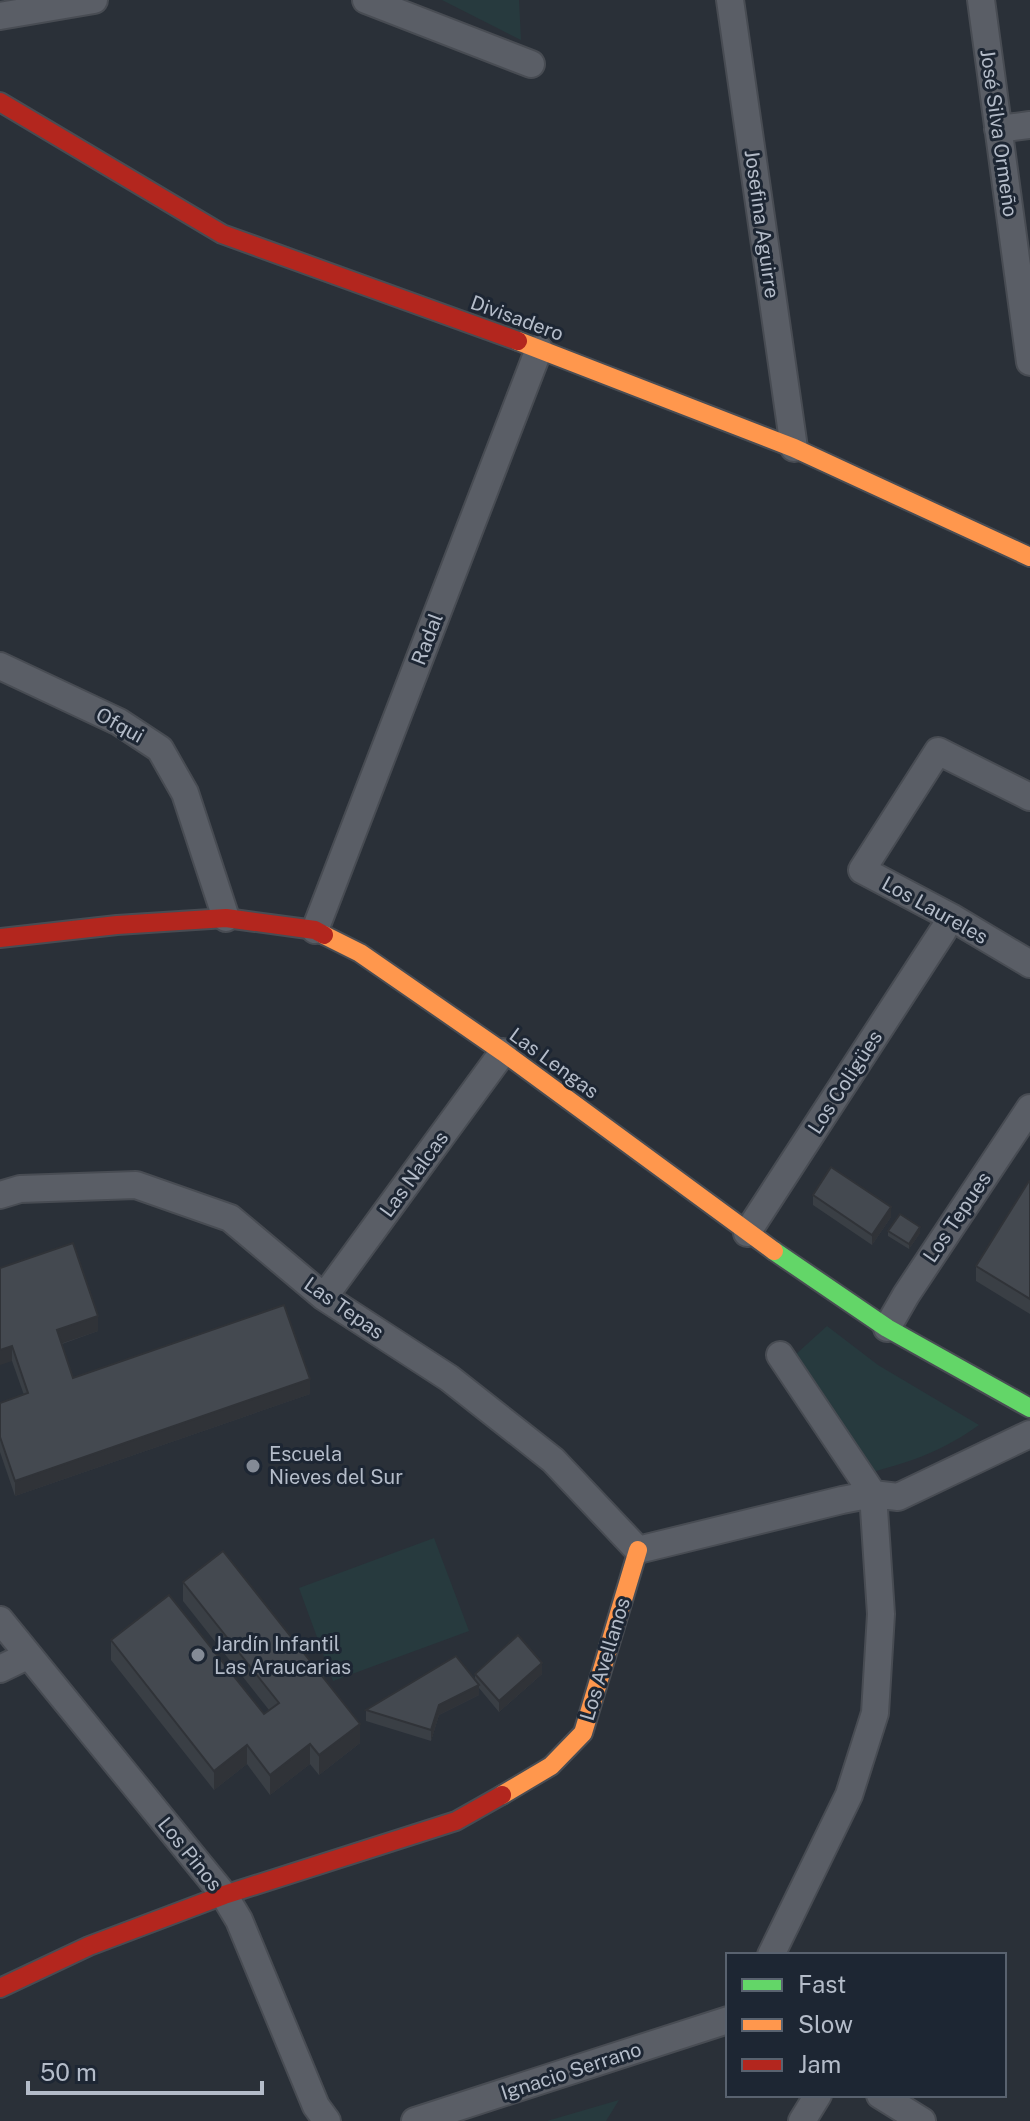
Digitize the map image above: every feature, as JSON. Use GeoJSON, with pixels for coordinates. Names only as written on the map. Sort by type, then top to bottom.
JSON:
{"type":"FeatureCollection","features":[{"type":"Feature","properties":{"kind":"street"},"geometry":{"type":"LineString","coordinates":[[0,16],[94,0]]}},
{"type":"Feature","properties":{"kind":"street"},"geometry":{"type":"LineString","coordinates":[[366,0],[531,64]]}},
{"type":"Feature","properties":{"kind":"street","name":"Josefina Aguirre"},"geometry":{"type":"LineString","coordinates":[[730,0],[794,448]]}},
{"type":"Feature","properties":{"kind":"street","name":"José Silva Ormeño"},"geometry":{"type":"LineString","coordinates":[[981,0],[1030,362]]}},
{"type":"Feature","properties":{"kind":"street","name":"Divisadero"},"geometry":{"type":"LineString","coordinates":[[0,102],[222,234],[539,349],[794,448],[1030,557]]}},
{"type":"Feature","properties":{"kind":"street"},"geometry":{"type":"LineString","coordinates":[[998,129],[1030,125]]}},
{"type":"Feature","properties":{"kind":"street","name":"Radal"},"geometry":{"type":"LineString","coordinates":[[315,930],[539,349]]}},
{"type":"Feature","properties":{"kind":"street","name":"Ofqui"},"geometry":{"type":"LineString","coordinates":[[0,666],[119,722],[160,749],[185,793],[226,918]]}},
{"type":"Feature","properties":{"kind":"street","name":"Los Laureles"},"geometry":{"type":"LineString","coordinates":[[1030,797],[938,751],[862,870],[951,917],[1030,964]]}},
{"type":"Feature","properties":{"kind":"street","name":"Las Lengas"},"geometry":{"type":"LineString","coordinates":[[0,938],[117,925],[226,918],[315,930],[360,953],[503,1052],[747,1233],[887,1328],[1030,1408]]}},
{"type":"Feature","properties":{"kind":"street","name":"Los Coligües"},"geometry":{"type":"LineString","coordinates":[[747,1233],[943,931]]}},
{"type":"Feature","properties":{"kind":"street","name":"Las Nalcas"},"geometry":{"type":"LineString","coordinates":[[324,1297],[503,1052]]}},
{"type":"Feature","properties":{"kind":"street","name":"Los Tepues"},"geometry":{"type":"LineString","coordinates":[[887,1328],[1030,1108]]}},
{"type":"Feature","properties":{"kind":"street","name":"Las Tepas"},"geometry":{"type":"LineString","coordinates":[[0,1195],[20,1189],[136,1185],[230,1218],[324,1297],[449,1378],[553,1460],[638,1550]]}},
{"type":"Feature","properties":{"kind":"street"},"geometry":{"type":"LineString","coordinates":[[772,1953],[849,1795],[875,1713],[881,1614],[873,1494],[780,1355]]}},
{"type":"Feature","properties":{"kind":"street"},"geometry":{"type":"LineString","coordinates":[[638,1550],[873,1494],[898,1497],[1030,1434]]}},
{"type":"Feature","properties":{"kind":"street","name":"Los Avellanos"},"geometry":{"type":"LineString","coordinates":[[0,1988],[89,1946],[224,1895],[456,1821],[551,1766],[583,1733],[638,1550]]}},
{"type":"Feature","properties":{"kind":"street","name":"Los Pinos"},"geometry":{"type":"LineString","coordinates":[[0,1620],[224,1895],[239,1920],[316,2106],[327,2121]]}},
{"type":"Feature","properties":{"kind":"street"},"geometry":{"type":"LineString","coordinates":[[0,1669],[27,1656]]}},
{"type":"Feature","properties":{"kind":"street","name":"Ignacio Serrano"},"geometry":{"type":"LineString","coordinates":[[415,2121],[726,2021]]}},
{"type":"Feature","properties":{"kind":"street"},"geometry":{"type":"LineString","coordinates":[[802,2121],[817,2097]]}},
{"type":"Feature","properties":{"kind":"street"},"geometry":{"type":"LineString","coordinates":[[883,2097],[922,2121]]}},
{"type":"Feature","properties":{"kind":"green space"},"geometry":{"type":"Polygon","coordinates":[[[442,0],[519,0],[521,40],[442,0]]]}},
{"type":"Feature","properties":{"kind":"green space"},"geometry":{"type":"Polygon","coordinates":[[[827,1326],[878,1365],[979,1425],[928,1454],[872,1472],[795,1355],[827,1326]]]}},
{"type":"Feature","properties":{"kind":"green space"},"geometry":{"type":"Polygon","coordinates":[[[434,1538],[469,1631],[333,1681],[299,1588],[434,1538]]]}},
{"type":"Feature","properties":{"kind":"green space"},"geometry":{"type":"Polygon","coordinates":[[[619,2100],[606,2121],[547,2121],[619,2100]]]}},
{"type":"Feature","properties":{"kind":"building"},"geometry":{"type":"Polygon","coordinates":[[[831,1167],[891,1207],[872,1235],[813,1195],[831,1167]]]}},
{"type":"Feature","properties":{"kind":"building"},"geometry":{"type":"Polygon","coordinates":[[[1030,1182],[1030,1299],[976,1266],[1030,1182]]]}},
{"type":"Feature","properties":{"kind":"building"},"geometry":{"type":"Polygon","coordinates":[[[900,1214],[920,1227],[909,1244],[888,1231],[900,1214]]]}},
{"type":"Feature","properties":{"kind":"building"},"geometry":{"type":"Polygon","coordinates":[[[73,1243],[98,1316],[57,1330],[73,1378],[284,1305],[310,1379],[15,1481],[0,1437],[0,1403],[28,1393],[12,1346],[0,1350],[0,1268],[73,1243]]]}},
{"type":"Feature","properties":{"kind":"building"},"geometry":{"type":"Polygon","coordinates":[[[223,1551],[360,1724],[319,1755],[310,1744],[270,1775],[247,1745],[214,1771],[111,1640],[169,1595],[264,1714],[279,1703],[183,1582],[223,1551]]]}},
{"type":"Feature","properties":{"kind":"building"},"geometry":{"type":"Polygon","coordinates":[[[518,1635],[542,1663],[499,1701],[475,1674],[518,1635]]]}},
{"type":"Feature","properties":{"kind":"building"},"geometry":{"type":"Polygon","coordinates":[[[456,1656],[479,1685],[439,1705],[431,1730],[366,1710],[456,1656]]]}},
{"type":"Feature","properties":{"kind":"traffic: fast"},"geometry":{"type":"LineString","coordinates":[[774,1251],[887,1328],[1030,1408]]}},
{"type":"Feature","properties":{"kind":"traffic: slow"},"geometry":{"type":"LineString","coordinates":[[518,341],[794,448],[1030,557]]}},
{"type":"Feature","properties":{"kind":"traffic: slow"},"geometry":{"type":"LineString","coordinates":[[324,935],[360,953],[503,1052],[774,1251]]}},
{"type":"Feature","properties":{"kind":"traffic: slow"},"geometry":{"type":"LineString","coordinates":[[502,1795],[551,1766],[583,1733],[638,1550]]}},
{"type":"Feature","properties":{"kind":"traffic: jam"},"geometry":{"type":"LineString","coordinates":[[0,102],[222,234],[518,341]]}},
{"type":"Feature","properties":{"kind":"traffic: jam"},"geometry":{"type":"LineString","coordinates":[[0,938],[117,925],[226,918],[315,930],[324,935]]}},
{"type":"Feature","properties":{"kind":"traffic: jam"},"geometry":{"type":"LineString","coordinates":[[0,1988],[89,1946],[224,1895],[456,1821],[502,1795]]}},
{"type":"Feature","properties":{"kind":"place","name":"Escuela Nieves del Sur"},"geometry":{"type":"Point","coordinates":[253,1466]}},
{"type":"Feature","properties":{"kind":"place","name":"Jardín Infantil Las Araucarias"},"geometry":{"type":"Point","coordinates":[198,1655]}}]}
